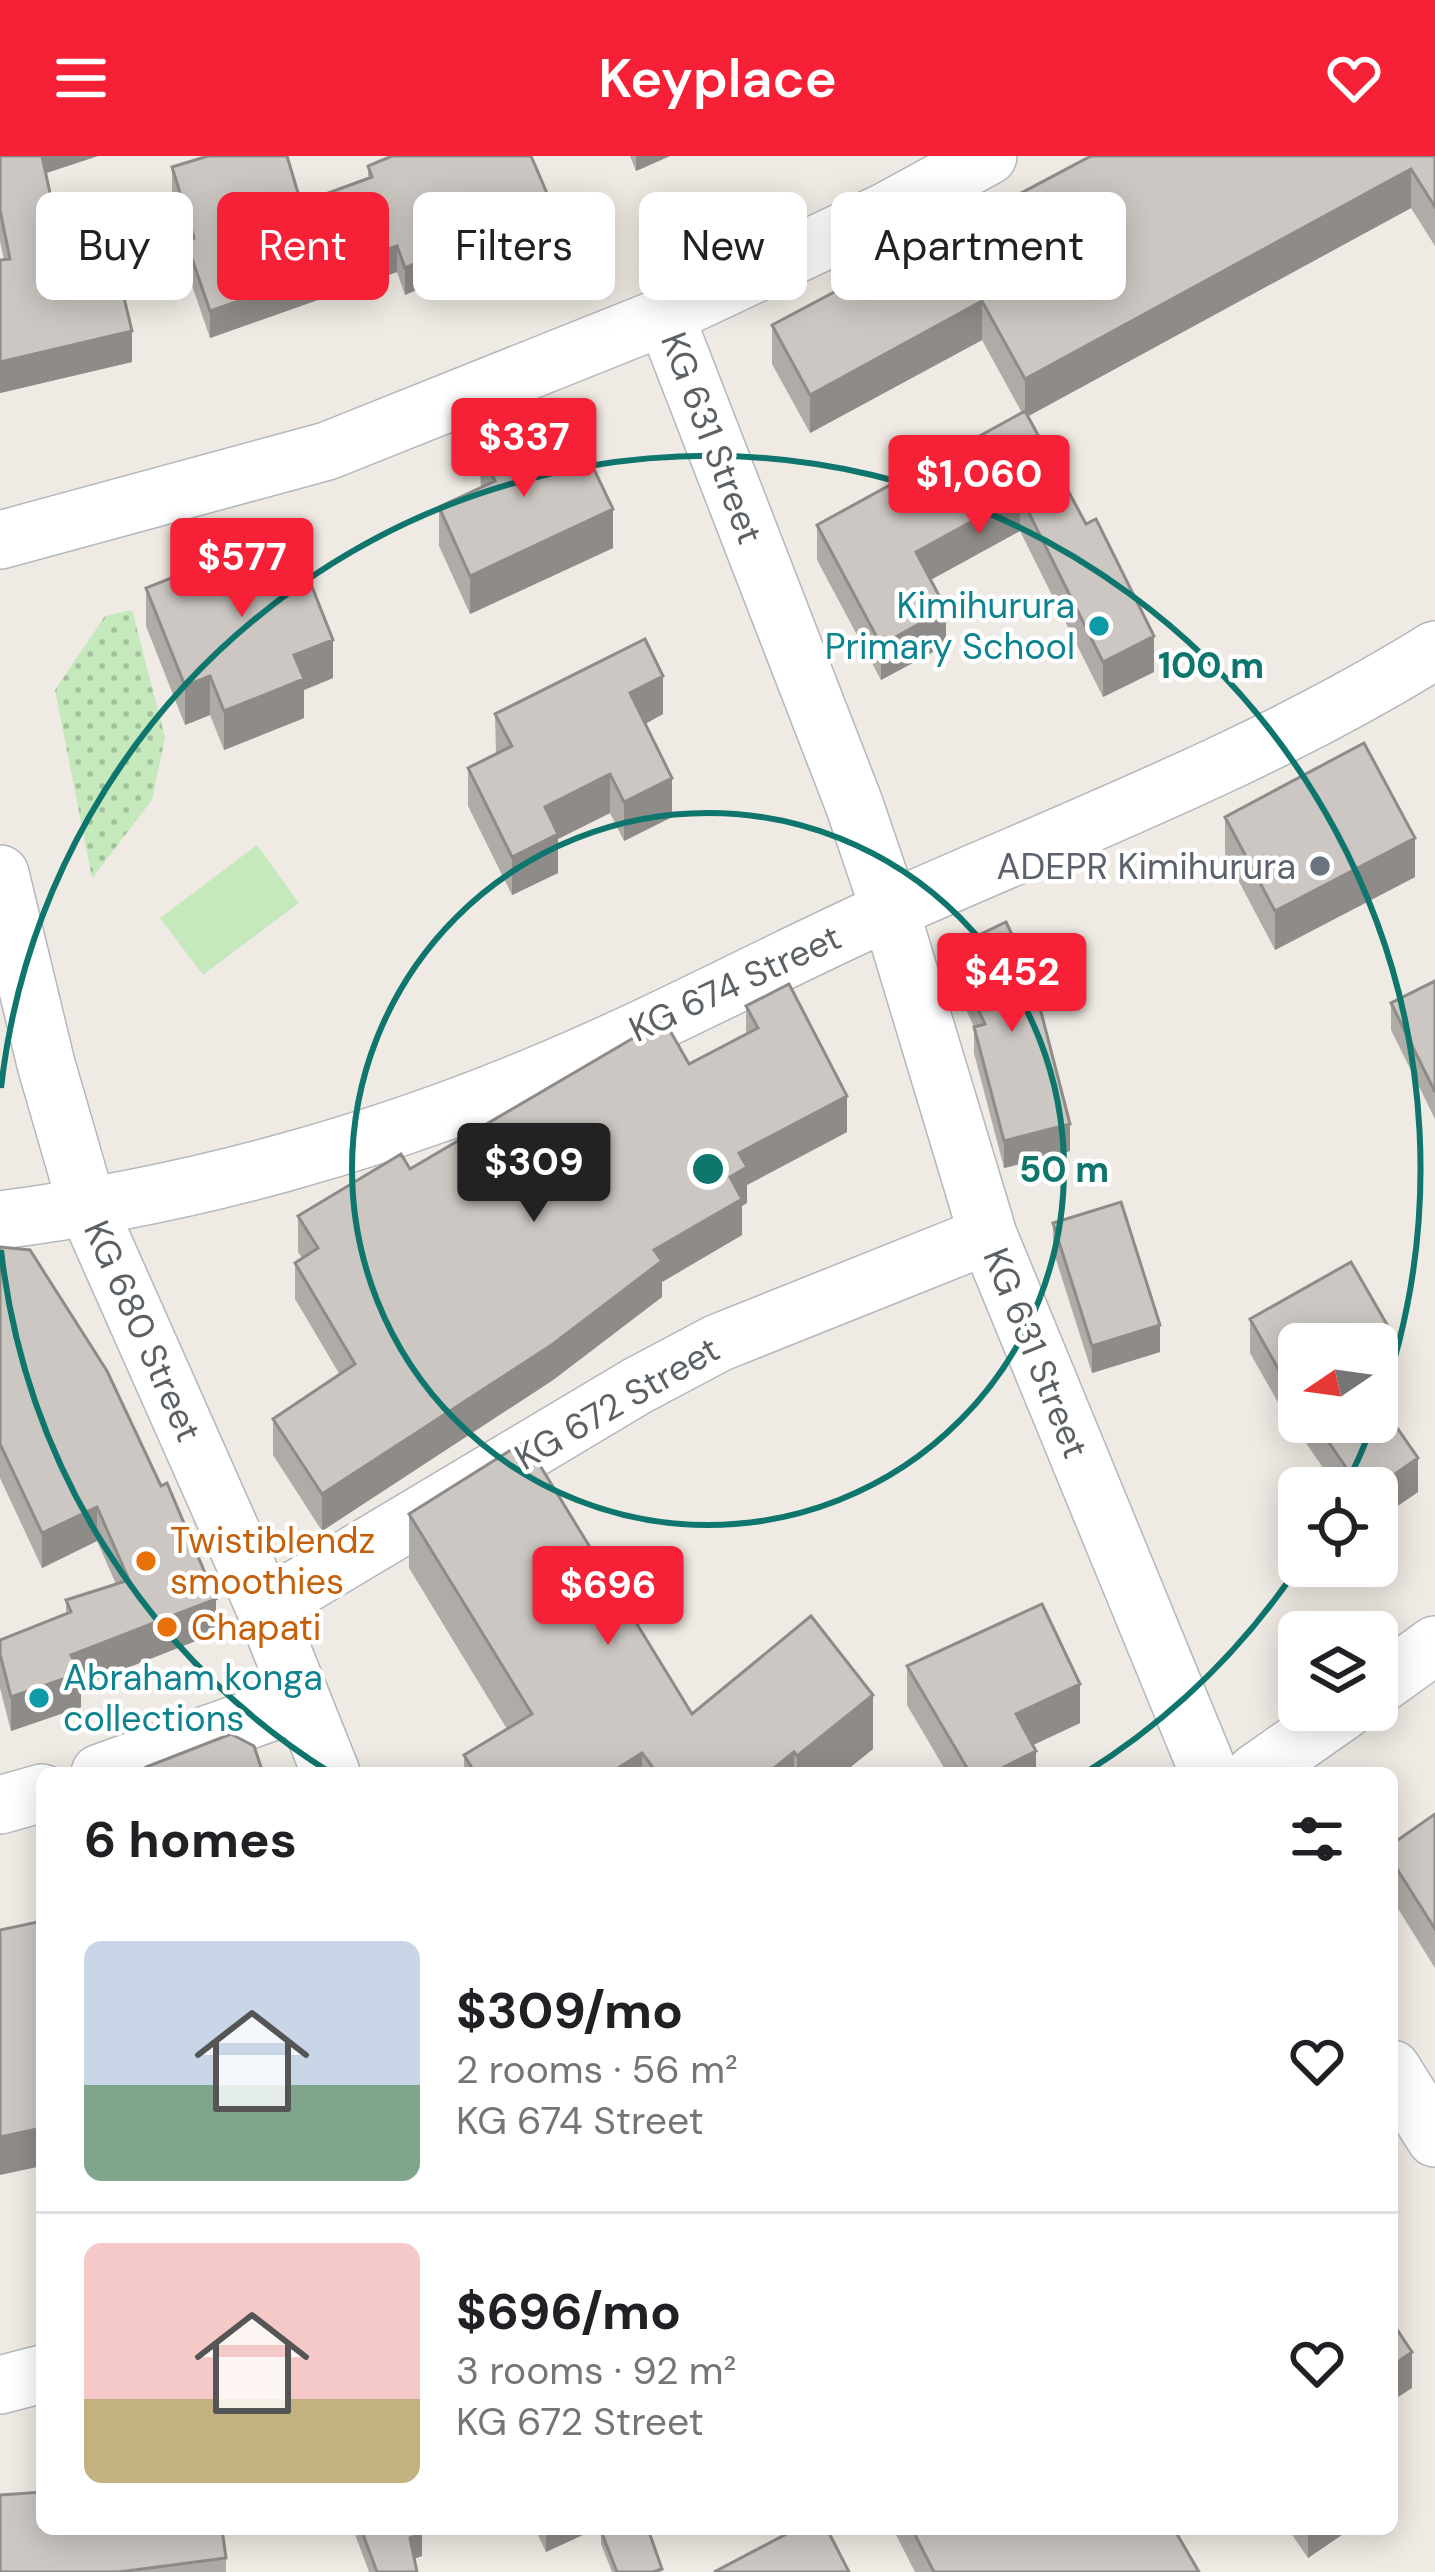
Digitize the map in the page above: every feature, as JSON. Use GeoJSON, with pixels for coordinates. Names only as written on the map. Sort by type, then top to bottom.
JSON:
{"type":"FeatureCollection","features":[{"type":"Feature","properties":{"kind":"street"},"geometry":{"type":"LineString","coordinates":[[0,539],[327,451],[665,316],[887,211],[988,156]]}},
{"type":"Feature","properties":{"kind":"street","name":"KG 631 Street"},"geometry":{"type":"LineString","coordinates":[[665,316],[854,804],[988,1235],[1207,1767]]}},
{"type":"Feature","properties":{"kind":"street","name":"KG 674 Street"},"geometry":{"type":"LineString","coordinates":[[0,1220],[88,1209],[276,1164],[414,1124],[551,1070],[890,910],[1230,762],[1435,650]]}},
{"type":"Feature","properties":{"kind":"street","name":"KG 680 Street"},"geometry":{"type":"LineString","coordinates":[[0,874],[46,1064],[88,1209],[266,1608],[328,1767]]}},
{"type":"Feature","properties":{"kind":"street","name":"KG 672 Street"},"geometry":{"type":"LineString","coordinates":[[266,1608],[718,1343],[988,1235]]}},
{"type":"Feature","properties":{"kind":"street"},"geometry":{"type":"LineString","coordinates":[[1398,1672],[1435,1645]]}},
{"type":"Feature","properties":{"kind":"street"},"geometry":{"type":"LineString","coordinates":[[117,1767],[299,1702]]}},
{"type":"Feature","properties":{"kind":"street"},"geometry":{"type":"LineString","coordinates":[[1264,1767],[1315,1731]]}},
{"type":"Feature","properties":{"kind":"street"},"geometry":{"type":"LineString","coordinates":[[0,1805],[36,1794]]}},
{"type":"Feature","properties":{"kind":"street"},"geometry":{"type":"LineString","coordinates":[[1398,2079],[1435,2138]]}},
{"type":"Feature","properties":{"kind":"street"},"geometry":{"type":"LineString","coordinates":[[0,2385],[36,2376]]}},
{"type":"Feature","properties":{"kind":"green space"},"geometry":{"type":"Polygon","coordinates":[[[132,610],[165,737],[152,800],[92,878],[55,690],[105,616],[132,610]]]}},
{"type":"Feature","properties":{"kind":"green space"},"geometry":{"type":"Polygon","coordinates":[[[257,845],[299,903],[203,975],[160,918],[257,845]]]}},
{"type":"Feature","properties":{"kind":"building"},"geometry":{"type":"Polygon","coordinates":[[[0,156],[42,156],[50,192],[36,192],[36,300],[125,300],[132,331],[0,362],[0,260],[10,259],[0,210],[0,156]]]}},
{"type":"Feature","properties":{"kind":"building"},"geometry":{"type":"Polygon","coordinates":[[[208,156],[287,156],[298,192],[217,192],[217,300],[242,300],[210,311],[193,261],[193,192],[180,192],[172,167],[208,156]]]}},
{"type":"Feature","properties":{"kind":"building"},"geometry":{"type":"Polygon","coordinates":[[[392,156],[531,156],[546,192],[413,192],[413,265],[405,268],[397,246],[389,249],[389,192],[331,192],[372,177],[368,166],[392,156]]]}},
{"type":"Feature","properties":{"kind":"building"},"geometry":{"type":"Polygon","coordinates":[[[1091,156],[1435,156],[1435,207],[1411,169],[1025,379],[982,301],[810,395],[772,325],[831,294],[831,300],[1126,300],[1126,192],[1023,192],[1091,156]]]}},
{"type":"Feature","properties":{"kind":"building"},"geometry":{"type":"Polygon","coordinates":[[[1025,411],[1086,524],[1096,519],[1154,636],[1103,662],[1020,495],[916,552],[946,609],[881,645],[817,525],[1025,411]]]}},
{"type":"Feature","properties":{"kind":"building"},"geometry":{"type":"Polygon","coordinates":[[[530,424],[544,454],[579,438],[613,509],[470,576],[439,507],[495,481],[479,447],[530,424]]]}},
{"type":"Feature","properties":{"kind":"building"},"geometry":{"type":"Polygon","coordinates":[[[290,531],[333,640],[294,655],[304,679],[224,711],[210,676],[185,686],[146,588],[290,531]]]}},
{"type":"Feature","properties":{"kind":"building"},"geometry":{"type":"Polygon","coordinates":[[[645,639],[663,676],[630,693],[672,778],[624,802],[610,774],[545,807],[558,834],[512,857],[468,768],[512,746],[495,714],[645,639]]]}},
{"type":"Feature","properties":{"kind":"building","name":"ADEPR Kimihurura"},"geometry":{"type":"Polygon","coordinates":[[[1364,743],[1415,838],[1275,911],[1225,817],[1364,743]]]}},
{"type":"Feature","properties":{"kind":"building"},"geometry":{"type":"Polygon","coordinates":[[[1006,922],[1032,977],[1070,1124],[1004,1141],[974,1027],[985,1024],[950,949],[1006,922]]]}},
{"type":"Feature","properties":{"kind":"building"},"geometry":{"type":"Polygon","coordinates":[[[1435,981],[1435,1092],[1391,1003],[1435,981]]]}},
{"type":"Feature","properties":{"kind":"building"},"geometry":{"type":"Polygon","coordinates":[[[789,984],[847,1096],[739,1153],[747,1167],[730,1177],[742,1199],[654,1250],[662,1261],[553,1344],[322,1494],[273,1419],[355,1364],[295,1263],[318,1248],[298,1216],[401,1154],[410,1169],[664,1020],[689,1064],[758,1028],[746,1006],[789,984]]]}},
{"type":"Feature","properties":{"kind":"building"},"geometry":{"type":"Polygon","coordinates":[[[1121,1202],[1160,1325],[1092,1346],[1053,1223],[1121,1202]]]}},
{"type":"Feature","properties":{"kind":"building"},"geometry":{"type":"Polygon","coordinates":[[[0,1247],[30,1250],[107,1371],[161,1486],[167,1483],[216,1599],[71,1655],[81,1673],[11,1697],[0,1640],[71,1612],[66,1600],[129,1580],[97,1507],[42,1533],[0,1444],[0,1247]]]}},
{"type":"Feature","properties":{"kind":"building"},"geometry":{"type":"Polygon","coordinates":[[[1351,1262],[1386,1323],[1278,1323],[1278,1368],[1250,1319],[1351,1262]]]}},
{"type":"Feature","properties":{"kind":"building"},"geometry":{"type":"Polygon","coordinates":[[[1398,1429],[1418,1458],[1398,1472],[1398,1467],[1346,1467],[1329,1443],[1398,1443],[1398,1429]]]}},
{"type":"Feature","properties":{"kind":"building"},"geometry":{"type":"Polygon","coordinates":[[[525,1441],[692,1714],[811,1616],[873,1695],[797,1756],[794,1752],[775,1767],[652,1767],[642,1753],[620,1767],[471,1767],[464,1755],[532,1714],[409,1514],[525,1441]]]}},
{"type":"Feature","properties":{"kind":"building"},"geometry":{"type":"Polygon","coordinates":[[[1042,1604],[1080,1684],[1016,1714],[1036,1751],[1004,1767],[966,1767],[907,1666],[1042,1604]]]}},
{"type":"Feature","properties":{"kind":"building"},"geometry":{"type":"Polygon","coordinates":[[[231,1734],[254,1746],[261,1767],[146,1767],[231,1734]]]}},
{"type":"Feature","properties":{"kind":"building"},"geometry":{"type":"Polygon","coordinates":[[[1435,1814],[1435,1929],[1398,1870],[1398,1840],[1435,1814]]]}},
{"type":"Feature","properties":{"kind":"building"},"geometry":{"type":"Polygon","coordinates":[[[36,1922],[36,2129],[0,2137],[0,1930],[36,1922]]]}},
{"type":"Feature","properties":{"kind":"building"},"geometry":{"type":"Polygon","coordinates":[[[1398,2331],[1412,2352],[1398,2362],[1398,2331]]]}},
{"type":"Feature","properties":{"kind":"building"},"geometry":{"type":"Polygon","coordinates":[[[36,2492],[36,2535],[223,2535],[226,2558],[119,2572],[0,2572],[0,2495],[36,2492]]]}},
{"type":"Feature","properties":{"kind":"building"},"geometry":{"type":"Polygon","coordinates":[[[363,2535],[417,2535],[410,2538],[417,2572],[377,2572],[363,2535]]]}},
{"type":"Feature","properties":{"kind":"building"},"geometry":{"type":"Polygon","coordinates":[[[603,2535],[650,2535],[662,2569],[617,2572],[603,2535]]]}},
{"type":"Feature","properties":{"kind":"building"},"geometry":{"type":"Polygon","coordinates":[[[785,2535],[830,2535],[849,2572],[714,2572],[785,2535]]]}},
{"type":"Feature","properties":{"kind":"building"},"geometry":{"type":"Polygon","coordinates":[[[915,2535],[1177,2535],[1199,2572],[934,2572],[915,2535]]]}},
{"type":"Feature","properties":{"kind":"place","name":"Kimihurura Primary School"},"geometry":{"type":"Point","coordinates":[1099,626]}},
{"type":"Feature","properties":{"kind":"place","name":"ADEPR Kimihurura"},"geometry":{"type":"Point","coordinates":[1320,866]}},
{"type":"Feature","properties":{"kind":"place","name":"Twistiblendz smoothies"},"geometry":{"type":"Point","coordinates":[146,1561]}},
{"type":"Feature","properties":{"kind":"place","name":"Chapati"},"geometry":{"type":"Point","coordinates":[167,1627]}},
{"type":"Feature","properties":{"kind":"place","name":"Abraham konga collections"},"geometry":{"type":"Point","coordinates":[39,1698]}}]}
